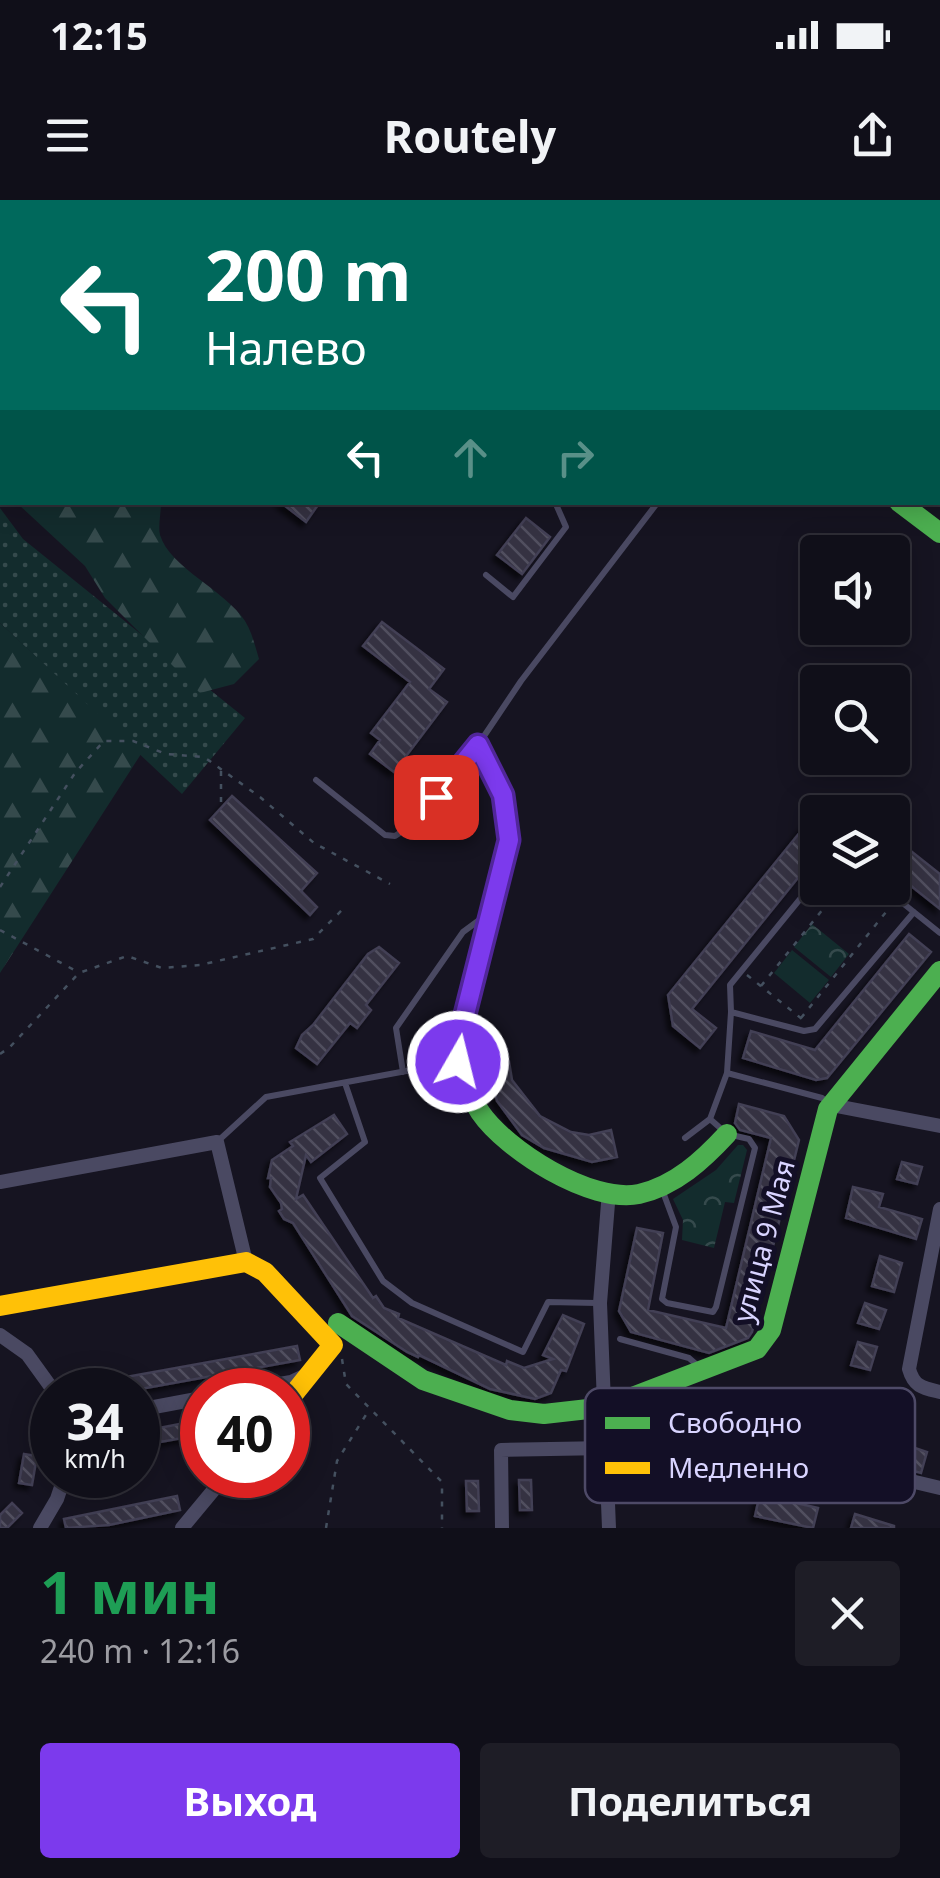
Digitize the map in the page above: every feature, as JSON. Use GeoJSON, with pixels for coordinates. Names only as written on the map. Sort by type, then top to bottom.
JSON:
{"type":"FeatureCollection","features":[{"type":"Feature","properties":{"kind":"street"},"geometry":{"type":"LineString","coordinates":[[902,505],[940,534]]}},
{"type":"Feature","properties":{"kind":"street"},"geometry":{"type":"LineString","coordinates":[[509,840],[457,1046],[469,1096],[482,1116],[515,1149],[553,1171],[635,1195],[696,1165],[726,1134]]}},
{"type":"Feature","properties":{"kind":"street","name":"улица 9 Мая"},"geometry":{"type":"LineString","coordinates":[[656,1388],[757,1349],[768,1337],[826,1114],[940,972]]}},
{"type":"Feature","properties":{"kind":"street"},"geometry":{"type":"LineString","coordinates":[[831,1105],[940,1126]]}},
{"type":"Feature","properties":{"kind":"street"},"geometry":{"type":"LineString","coordinates":[[0,1182],[218,1142],[246,1262],[0,1306]]}},
{"type":"Feature","properties":{"kind":"street"},"geometry":{"type":"LineString","coordinates":[[605,1388],[600,1303],[609,1190]]}},
{"type":"Feature","properties":{"kind":"street"},"geometry":{"type":"LineString","coordinates":[[940,1209],[909,1369],[912,1382],[919,1388],[940,1392]]}},
{"type":"Feature","properties":{"kind":"street","name":"улица 9 Мая"},"geometry":{"type":"LineString","coordinates":[[246,1262],[265,1272],[337,1335],[424,1380],[510,1410],[544,1414],[585,1409]]}},
{"type":"Feature","properties":{"kind":"street"},"geometry":{"type":"LineString","coordinates":[[0,1335],[28,1354],[38,1368]]}},
{"type":"Feature","properties":{"kind":"street"},"geometry":{"type":"LineString","coordinates":[[311,1373],[337,1335]]}},
{"type":"Feature","properties":{"kind":"street"},"geometry":{"type":"LineString","coordinates":[[502,1528],[501,1450],[585,1448]]}},
{"type":"Feature","properties":{"kind":"street"},"geometry":{"type":"LineString","coordinates":[[915,1482],[940,1488]]}},
{"type":"Feature","properties":{"kind":"street"},"geometry":{"type":"LineString","coordinates":[[40,1528],[58,1498]]}},
{"type":"Feature","properties":{"kind":"street"},"geometry":{"type":"LineString","coordinates":[[182,1528],[207,1498]]}},
{"type":"Feature","properties":{"kind":"street"},"geometry":{"type":"LineString","coordinates":[[608,1503],[609,1528]]}},
{"type":"Feature","properties":{"kind":"lane"},"geometry":{"type":"LineString","coordinates":[[486,575],[513,597],[566,527],[556,505]]}},
{"type":"Feature","properties":{"kind":"lane"},"geometry":{"type":"LineString","coordinates":[[316,780],[385,835],[394,836],[416,823],[656,505]]}},
{"type":"Feature","properties":{"kind":"lane"},"geometry":{"type":"LineString","coordinates":[[478,745],[503,795],[509,840]]}},
{"type":"Feature","properties":{"kind":"lane"},"geometry":{"type":"LineString","coordinates":[[686,1138],[710,1118],[727,1073],[730,985],[800,899]]}},
{"type":"Feature","properties":{"kind":"lane"},"geometry":{"type":"LineString","coordinates":[[906,905],[940,933]]}},
{"type":"Feature","properties":{"kind":"lane"},"geometry":{"type":"LineString","coordinates":[[403,1072],[396,1028],[463,932],[491,911]]}},
{"type":"Feature","properties":{"kind":"lane"},"geometry":{"type":"LineString","coordinates":[[730,1012],[804,1031],[816,1030],[914,912]]}},
{"type":"Feature","properties":{"kind":"lane"},"geometry":{"type":"LineString","coordinates":[[218,1142],[266,1097],[458,1062]]}},
{"type":"Feature","properties":{"kind":"lane"},"geometry":{"type":"LineString","coordinates":[[727,1073],[822,1098],[831,1105]]}},
{"type":"Feature","properties":{"kind":"lane"},"geometry":{"type":"LineString","coordinates":[[345,1082],[365,1142],[320,1178],[384,1281],[412,1302],[523,1352],[548,1302],[600,1303]]}},
{"type":"Feature","properties":{"kind":"lane"},"geometry":{"type":"LineString","coordinates":[[660,1186],[676,1227],[662,1299],[712,1312],[754,1148],[749,1140],[726,1134],[710,1118]]}},
{"type":"Feature","properties":{"kind":"lane"},"geometry":{"type":"LineString","coordinates":[[620,1340],[689,1358],[700,1371]]}},
{"type":"Feature","properties":{"kind":"path"},"geometry":{"type":"LineString","coordinates":[[0,887],[75,773],[104,742],[132,740],[166,754],[204,756],[260,796],[314,843],[390,884]]}},
{"type":"Feature","properties":{"kind":"path"},"geometry":{"type":"LineString","coordinates":[[221,769],[221,808]]}},
{"type":"Feature","properties":{"kind":"path"},"geometry":{"type":"LineString","coordinates":[[761,986],[826,905]]}},
{"type":"Feature","properties":{"kind":"path"},"geometry":{"type":"LineString","coordinates":[[801,1018],[891,905]]}},
{"type":"Feature","properties":{"kind":"path"},"geometry":{"type":"LineString","coordinates":[[0,1054],[79,973],[126,956],[162,968],[200,965],[313,939],[344,908]]}},
{"type":"Feature","properties":{"kind":"path"},"geometry":{"type":"LineString","coordinates":[[0,930],[79,973]]}},
{"type":"Feature","properties":{"kind":"path"},"geometry":{"type":"LineString","coordinates":[[742,971],[816,1030]]}},
{"type":"Feature","properties":{"kind":"path"},"geometry":{"type":"LineString","coordinates":[[337,1335],[346,1384],[442,1482],[442,1528]]}},
{"type":"Feature","properties":{"kind":"path"},"geometry":{"type":"LineString","coordinates":[[326,1528],[337,1461],[370,1409]]}},
{"type":"Feature","properties":{"kind":"green space"},"geometry":{"type":"Polygon","coordinates":[[[19,505],[161,505],[159,531],[166,547],[236,610],[250,630],[259,659],[234,684],[200,693],[105,598],[85,566],[19,505]]]}},
{"type":"Feature","properties":{"kind":"green space"},"geometry":{"type":"Polygon","coordinates":[[[0,508],[23,539],[245,718],[182,794],[0,623],[0,508]]]}},
{"type":"Feature","properties":{"kind":"green space"},"geometry":{"type":"Polygon","coordinates":[[[0,623],[141,754],[0,973],[0,623]]]}},
{"type":"Feature","properties":{"kind":"green space"},"geometry":{"type":"Polygon","coordinates":[[[812,924],[849,954],[831,977],[794,947],[812,924]]]}},
{"type":"Feature","properties":{"kind":"green space"},"geometry":{"type":"Polygon","coordinates":[[[792,950],[829,980],[810,1003],[774,973],[792,950]]]}},
{"type":"Feature","properties":{"kind":"green space"},"geometry":{"type":"Polygon","coordinates":[[[738,1145],[747,1150],[734,1203],[725,1202],[714,1248],[682,1240],[683,1220],[673,1199],[716,1170],[738,1145]]]}},
{"type":"Feature","properties":{"kind":"building"},"geometry":{"type":"Polygon","coordinates":[[[284,505],[318,505],[306,522],[284,505]]]}},
{"type":"Feature","properties":{"kind":"building"},"geometry":{"type":"Polygon","coordinates":[[[526,518],[550,537],[522,574],[497,555],[526,518]]]}},
{"type":"Feature","properties":{"kind":"building"},"geometry":{"type":"Polygon","coordinates":[[[382,622],[444,669],[429,689],[447,702],[394,772],[370,754],[380,740],[371,733],[410,682],[363,646],[382,622]]]}},
{"type":"Feature","properties":{"kind":"building"},"geometry":{"type":"Polygon","coordinates":[[[232,796],[317,873],[301,891],[317,907],[310,915],[210,820],[232,796]]]}},
{"type":"Feature","properties":{"kind":"building"},"geometry":{"type":"Polygon","coordinates":[[[800,832],[800,875],[692,1009],[716,1028],[700,1048],[673,1026],[668,995],[800,832]]]}},
{"type":"Feature","properties":{"kind":"building"},"geometry":{"type":"Polygon","coordinates":[[[910,850],[940,874],[940,909],[910,885],[910,850]]]}},
{"type":"Feature","properties":{"kind":"building"},"geometry":{"type":"Polygon","coordinates":[[[909,934],[931,952],[827,1078],[816,1080],[743,1058],[751,1031],[815,1050],[909,934]]]}},
{"type":"Feature","properties":{"kind":"building"},"geometry":{"type":"Polygon","coordinates":[[[379,947],[399,963],[366,1005],[371,1010],[357,1028],[350,1023],[317,1064],[296,1048],[302,1035],[368,954],[379,947]]]}},
{"type":"Feature","properties":{"kind":"building"},"geometry":{"type":"Polygon","coordinates":[[[484,1049],[507,1049],[512,1080],[540,1116],[571,1132],[589,1135],[611,1130],[617,1157],[592,1162],[544,1148],[522,1135],[497,1101],[484,1049]]]}},
{"type":"Feature","properties":{"kind":"building"},"geometry":{"type":"Polygon","coordinates":[[[739,1104],[784,1116],[799,1140],[752,1332],[748,1338],[709,1353],[631,1332],[619,1311],[637,1228],[663,1233],[648,1310],[726,1328],[771,1138],[740,1130],[735,1123],[739,1104]]]}},
{"type":"Feature","properties":{"kind":"building"},"geometry":{"type":"Polygon","coordinates":[[[334,1115],[347,1134],[311,1162],[306,1155],[296,1199],[303,1195],[373,1298],[376,1296],[384,1308],[399,1314],[398,1318],[506,1365],[507,1361],[524,1368],[553,1359],[543,1355],[563,1315],[584,1324],[566,1371],[561,1370],[551,1393],[535,1399],[490,1389],[407,1352],[352,1316],[293,1223],[279,1211],[281,1203],[268,1178],[272,1160],[293,1146],[290,1142],[334,1115]]]}},
{"type":"Feature","properties":{"kind":"building"},"geometry":{"type":"Polygon","coordinates":[[[902,1162],[922,1167],[917,1184],[897,1179],[902,1162]]]}},
{"type":"Feature","properties":{"kind":"building"},"geometry":{"type":"Polygon","coordinates":[[[853,1187],[883,1194],[879,1207],[922,1219],[916,1239],[846,1218],[853,1187]]]}},
{"type":"Feature","properties":{"kind":"building"},"geometry":{"type":"Polygon","coordinates":[[[880,1256],[902,1263],[894,1292],[872,1286],[880,1256]]]}},
{"type":"Feature","properties":{"kind":"building"},"geometry":{"type":"Polygon","coordinates":[[[865,1303],[886,1310],[879,1329],[858,1323],[865,1303]]]}},
{"type":"Feature","properties":{"kind":"building"},"geometry":{"type":"Polygon","coordinates":[[[858,1342],[877,1347],[870,1370],[851,1365],[858,1342]]]}},
{"type":"Feature","properties":{"kind":"building"},"geometry":{"type":"Polygon","coordinates":[[[297,1346],[300,1360],[256,1368],[180,1368],[180,1382],[160,1385],[160,1371],[297,1346]]]}},
{"type":"Feature","properties":{"kind":"building"},"geometry":{"type":"Polygon","coordinates":[[[180,1424],[180,1438],[160,1442],[160,1428],[180,1424]]]}},
{"type":"Feature","properties":{"kind":"building"},"geometry":{"type":"Polygon","coordinates":[[[915,1448],[927,1452],[921,1473],[915,1471],[915,1448]]]}},
{"type":"Feature","properties":{"kind":"building"},"geometry":{"type":"Polygon","coordinates":[[[24,1454],[30,1455],[30,1485],[19,1483],[24,1454]]]}},
{"type":"Feature","properties":{"kind":"building"},"geometry":{"type":"Polygon","coordinates":[[[519,1480],[531,1480],[532,1510],[520,1510],[519,1480]]]}},
{"type":"Feature","properties":{"kind":"building"},"geometry":{"type":"Polygon","coordinates":[[[466,1481],[478,1481],[479,1511],[467,1511],[466,1481]]]}},
{"type":"Feature","properties":{"kind":"building"},"geometry":{"type":"Polygon","coordinates":[[[177,1496],[180,1510],[109,1525],[66,1528],[64,1519],[177,1496]]]}},
{"type":"Feature","properties":{"kind":"building"},"geometry":{"type":"Polygon","coordinates":[[[12,1503],[22,1513],[7,1528],[0,1528],[0,1515],[12,1503]]]}},
{"type":"Feature","properties":{"kind":"building"},"geometry":{"type":"Polygon","coordinates":[[[758,1503],[796,1503],[818,1508],[813,1528],[755,1516],[758,1503]]]}},
{"type":"Feature","properties":{"kind":"building"},"geometry":{"type":"Polygon","coordinates":[[[855,1514],[894,1526],[894,1528],[851,1528],[855,1514]]]}},
{"type":"Feature","properties":{"kind":"traffic: fast"},"geometry":{"type":"LineString","coordinates":[[903,505],[940,533]]}},
{"type":"Feature","properties":{"kind":"traffic: fast"},"geometry":{"type":"LineString","coordinates":[[509,840],[457,1047],[465,1081],[480,1112],[509,1142],[551,1171],[598,1191],[619,1195],[639,1194],[676,1178],[727,1134]]}},
{"type":"Feature","properties":{"kind":"traffic: fast"},"geometry":{"type":"LineString","coordinates":[[655,1388],[757,1349],[771,1330],[828,1109],[940,971]]}},
{"type":"Feature","properties":{"kind":"traffic: fast"},"geometry":{"type":"LineString","coordinates":[[338,1323],[423,1380],[510,1410],[544,1414],[585,1409]]}},
{"type":"Feature","properties":{"kind":"traffic: slow"},"geometry":{"type":"LineString","coordinates":[[0,1306],[246,1262],[265,1272],[333,1345],[310,1374]]}},
{"type":"Feature","properties":{"kind":"route"},"geometry":{"type":"LineString","coordinates":[[436,797],[478,745],[503,795],[509,840],[457,1046],[458,1062]]}}]}
